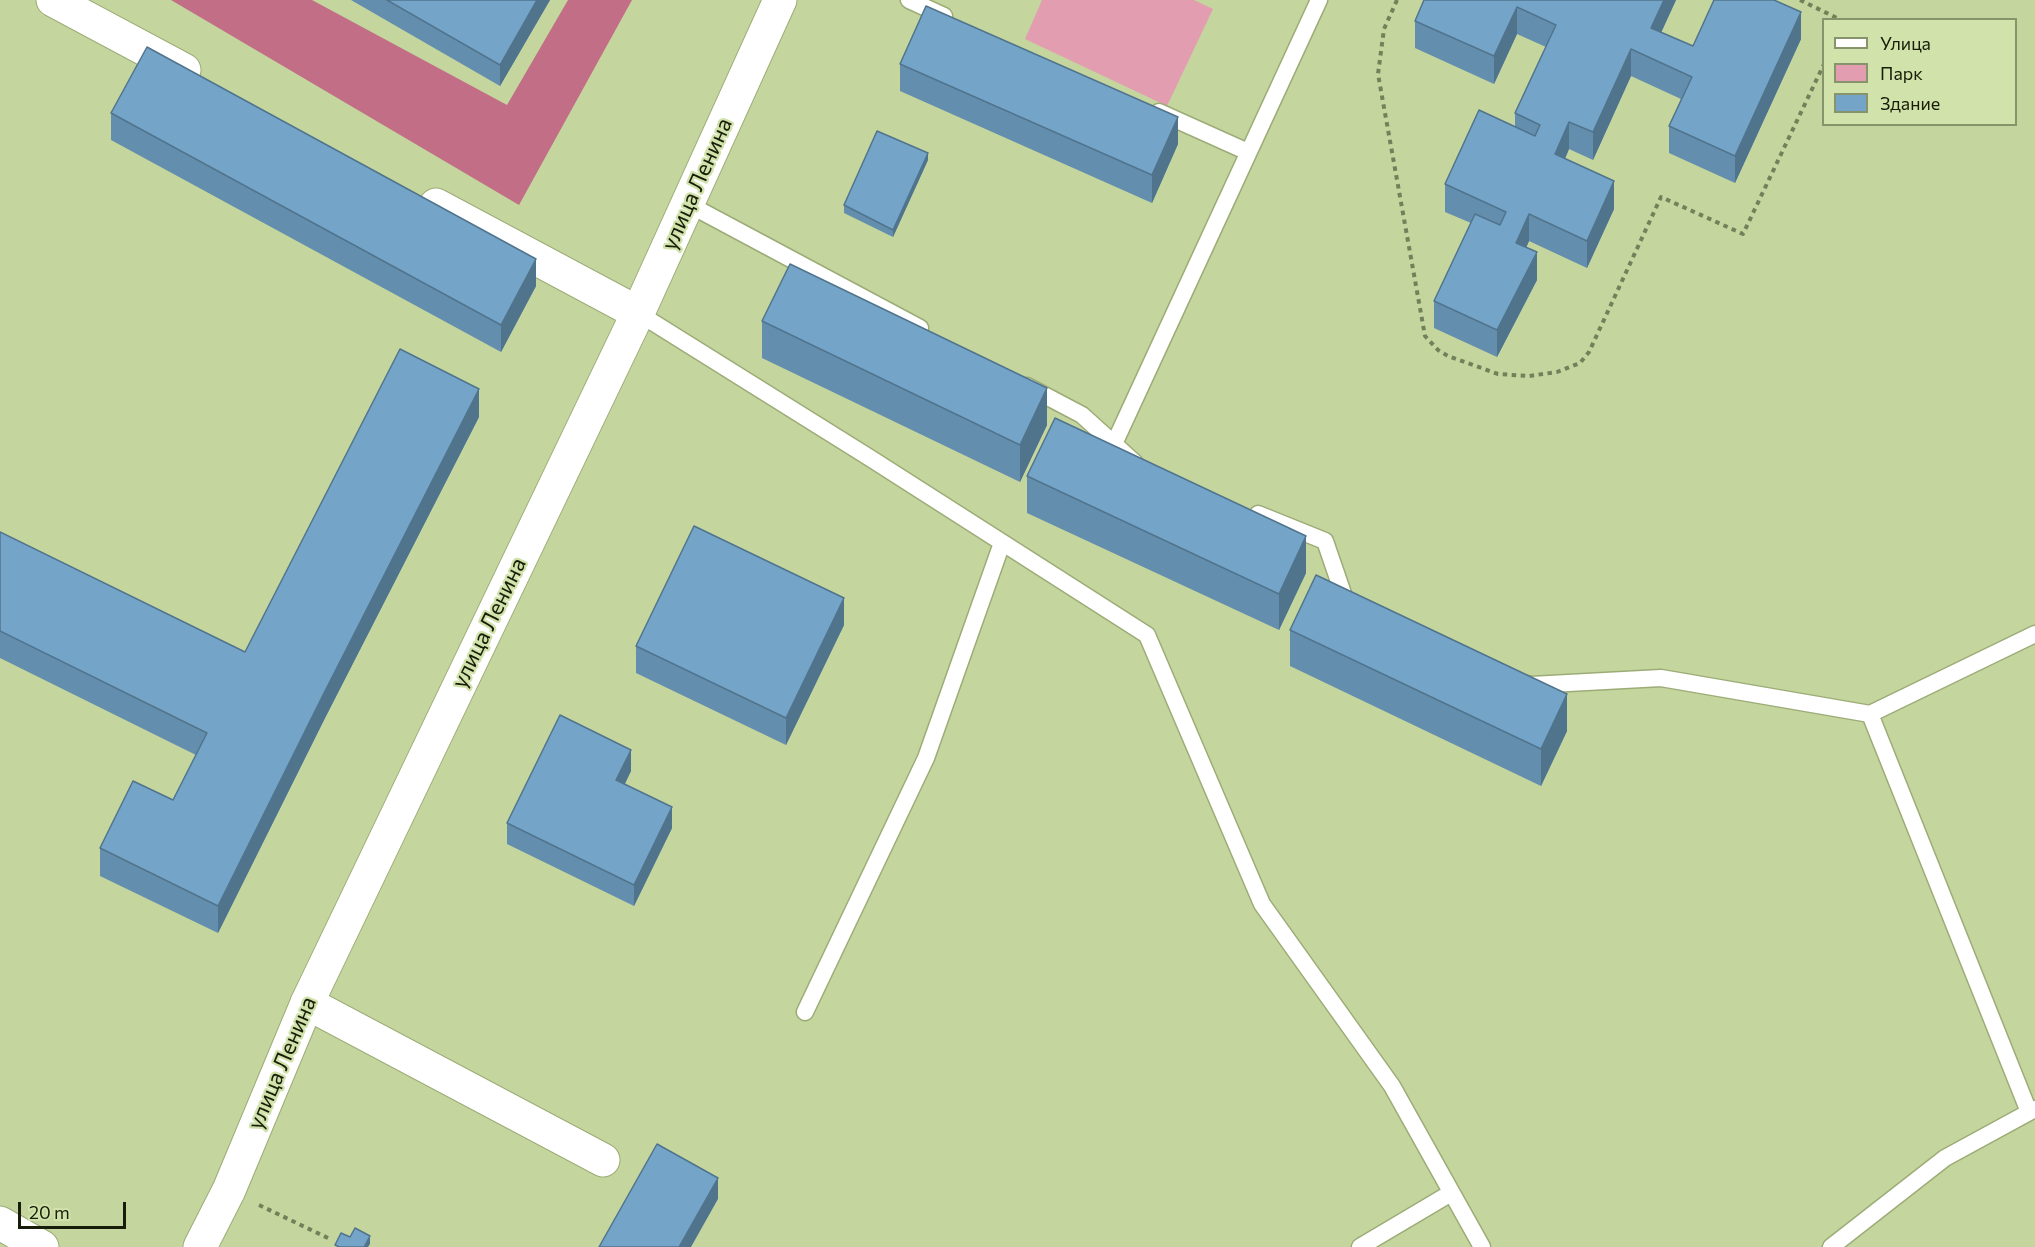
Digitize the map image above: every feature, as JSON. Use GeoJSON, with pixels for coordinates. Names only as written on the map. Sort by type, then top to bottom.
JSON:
{"type":"FeatureCollection","features":[{"type":"Feature","properties":{"kind":"street"},"geometry":{"type":"LineString","coordinates":[[54,0],[210,84]]}},
{"type":"Feature","properties":{"kind":"street","name":"улица Ленина"},"geometry":{"type":"LineString","coordinates":[[200,1247],[229,1190],[307,1003],[638,313],[780,0]]}},
{"type":"Feature","properties":{"kind":"street"},"geometry":{"type":"LineString","coordinates":[[408,190],[638,313]]}},
{"type":"Feature","properties":{"kind":"street"},"geometry":{"type":"LineString","coordinates":[[307,1003],[603,1160]]}},
{"type":"Feature","properties":{"kind":"street"},"geometry":{"type":"LineString","coordinates":[[0,1223],[42,1247]]}},
{"type":"Feature","properties":{"kind":"lane"},"geometry":{"type":"LineString","coordinates":[[909,0],[964,25]]}},
{"type":"Feature","properties":{"kind":"lane"},"geometry":{"type":"LineString","coordinates":[[1114,444],[1319,0]]}},
{"type":"Feature","properties":{"kind":"lane"},"geometry":{"type":"LineString","coordinates":[[1139,103],[1248,152]]}},
{"type":"Feature","properties":{"kind":"lane"},"geometry":{"type":"LineString","coordinates":[[688,204],[937,337]]}},
{"type":"Feature","properties":{"kind":"lane"},"geometry":{"type":"LineString","coordinates":[[638,313],[1147,635],[1262,904],[1392,1086],[1482,1247]]}},
{"type":"Feature","properties":{"kind":"lane"},"geometry":{"type":"LineString","coordinates":[[1009,376],[1082,415],[1137,465],[1148,470]]}},
{"type":"Feature","properties":{"kind":"lane"},"geometry":{"type":"LineString","coordinates":[[1247,510],[1325,542],[1346,604],[1357,609]]}},
{"type":"Feature","properties":{"kind":"lane"},"geometry":{"type":"LineString","coordinates":[[805,1012],[926,758],[1002,543]]}},
{"type":"Feature","properties":{"kind":"lane"},"geometry":{"type":"LineString","coordinates":[[1509,676],[1531,686],[1661,678],[1870,714],[2035,634]]}},
{"type":"Feature","properties":{"kind":"lane"},"geometry":{"type":"LineString","coordinates":[[1831,1247],[1945,1158],[2032,1111],[1870,714]]}},
{"type":"Feature","properties":{"kind":"lane"},"geometry":{"type":"LineString","coordinates":[[1360,1247],[1451,1193]]}},
{"type":"Feature","properties":{"kind":"path"},"geometry":{"type":"LineString","coordinates":[[1397,0],[1384,29],[1378,74],[1425,336],[1438,350],[1448,356],[1498,374],[1529,376],[1557,372],[1580,363],[1589,352],[1661,197],[1743,234],[1822,68]]}},
{"type":"Feature","properties":{"kind":"path"},"geometry":{"type":"LineString","coordinates":[[1800,0],[1837,18]]}},
{"type":"Feature","properties":{"kind":"path"},"geometry":{"type":"LineString","coordinates":[[229,1190],[330,1239]]}},
{"type":"Feature","properties":{"kind":"green space"},"geometry":{"type":"Polygon","coordinates":[[[1042,0],[1194,0],[1213,9],[1167,106],[1025,39],[1042,0]]]}},
{"type":"Feature","properties":{"kind":"shaded area"},"geometry":{"type":"Polygon","coordinates":[[[171,0],[312,0],[507,105],[568,0],[632,0],[519,205],[171,0]]]}},
{"type":"Feature","properties":{"kind":"building"},"geometry":{"type":"Polygon","coordinates":[[[387,0],[537,0],[500,65],[387,0]]]}},
{"type":"Feature","properties":{"kind":"building"},"geometry":{"type":"Polygon","coordinates":[[[1424,0],[1664,0],[1651,28],[1693,46],[1714,0],[1774,0],[1801,12],[1735,156],[1669,126],[1692,77],[1631,49],[1593,132],[1569,122],[1555,154],[1614,181],[1587,241],[1529,214],[1516,243],[1537,252],[1497,330],[1434,301],[1475,214],[1500,225],[1506,212],[1445,184],[1479,110],[1535,136],[1540,125],[1515,113],[1556,25],[1517,7],[1494,56],[1415,21],[1424,0]]]}},
{"type":"Feature","properties":{"kind":"building"},"geometry":{"type":"Polygon","coordinates":[[[926,6],[1178,117],[1152,175],[900,64],[926,6]]]}},
{"type":"Feature","properties":{"kind":"building"},"geometry":{"type":"Polygon","coordinates":[[[147,47],[536,259],[501,325],[111,113],[147,47]]]}},
{"type":"Feature","properties":{"kind":"building"},"geometry":{"type":"Polygon","coordinates":[[[877,131],[928,153],[893,230],[844,205],[877,131]]]}},
{"type":"Feature","properties":{"kind":"building"},"geometry":{"type":"Polygon","coordinates":[[[790,264],[1047,388],[1020,445],[762,321],[790,264]]]}},
{"type":"Feature","properties":{"kind":"building"},"geometry":{"type":"Polygon","coordinates":[[[400,349],[479,389],[218,906],[100,848],[133,781],[173,800],[207,733],[0,631],[0,532],[245,652],[400,349]]]}},
{"type":"Feature","properties":{"kind":"building"},"geometry":{"type":"Polygon","coordinates":[[[1055,418],[1306,536],[1279,594],[1027,476],[1055,418]]]}},
{"type":"Feature","properties":{"kind":"building"},"geometry":{"type":"Polygon","coordinates":[[[694,526],[844,598],[786,718],[636,646],[694,526]]]}},
{"type":"Feature","properties":{"kind":"building"},"geometry":{"type":"Polygon","coordinates":[[[1316,575],[1567,694],[1541,749],[1290,630],[1316,575]]]}},
{"type":"Feature","properties":{"kind":"building"},"geometry":{"type":"Polygon","coordinates":[[[560,715],[631,750],[616,780],[672,807],[634,885],[507,823],[560,715]]]}},
{"type":"Feature","properties":{"kind":"building"},"geometry":{"type":"Polygon","coordinates":[[[657,1144],[718,1178],[679,1247],[599,1247],[657,1144]]]}},
{"type":"Feature","properties":{"kind":"building"},"geometry":{"type":"Polygon","coordinates":[[[355,1228],[370,1236],[364,1247],[335,1245],[341,1233],[350,1237],[355,1228]]]}}]}
